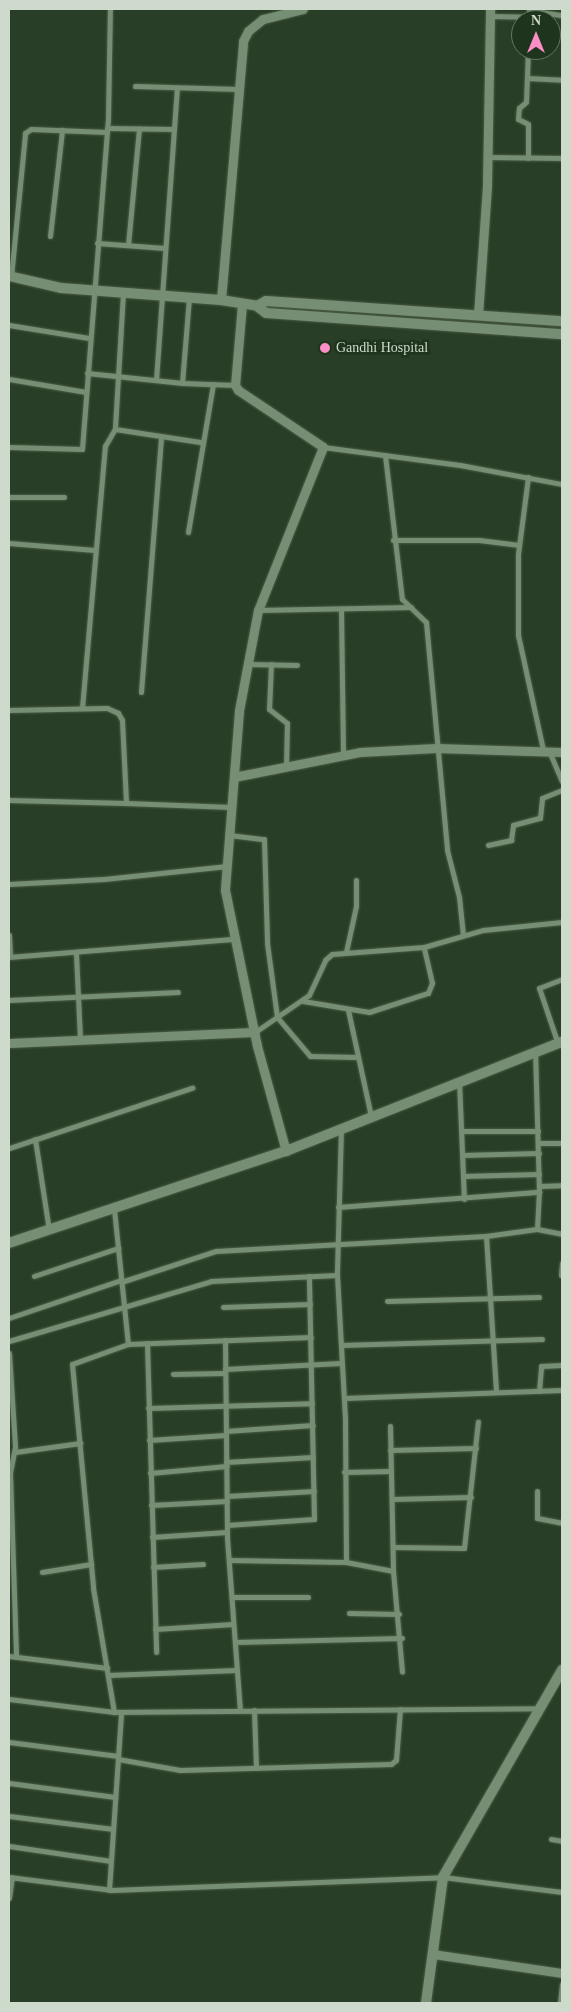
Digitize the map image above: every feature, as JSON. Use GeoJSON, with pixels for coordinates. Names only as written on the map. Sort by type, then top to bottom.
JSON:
{"type":"FeatureCollection","features":[{"type":"Feature","properties":{"kind":"main road"},"geometry":{"type":"LineString","coordinates":[[10,276],[61,288],[221,300],[257,306],[266,313],[562,334]]}},
{"type":"Feature","properties":{"kind":"main road"},"geometry":{"type":"LineString","coordinates":[[257,306],[266,301],[562,321]]}},
{"type":"Feature","properties":{"kind":"main road"},"geometry":{"type":"LineString","coordinates":[[339,318],[341,306]]}},
{"type":"Feature","properties":{"kind":"main road"},"geometry":{"type":"LineString","coordinates":[[9,1243],[286,1151],[370,1116],[560,1043]]}},
{"type":"Feature","properties":{"kind":"main road"},"geometry":{"type":"LineString","coordinates":[[426,2003],[443,1877],[562,1670]]}},
{"type":"Feature","properties":{"kind":"street"},"geometry":{"type":"LineString","coordinates":[[9,447],[82,449],[92,290],[107,130],[110,9]]}},
{"type":"Feature","properties":{"kind":"street"},"geometry":{"type":"LineString","coordinates":[[221,300],[241,54],[248,31],[263,19],[303,9]]}},
{"type":"Feature","properties":{"kind":"street"},"geometry":{"type":"LineString","coordinates":[[529,9],[562,15]]}},
{"type":"Feature","properties":{"kind":"street"},"geometry":{"type":"LineString","coordinates":[[478,315],[488,157],[490,12],[511,16]]}},
{"type":"Feature","properties":{"kind":"street"},"geometry":{"type":"LineString","coordinates":[[528,60],[526,104],[519,108],[518,119],[528,124],[528,158]]}},
{"type":"Feature","properties":{"kind":"street"},"geometry":{"type":"LineString","coordinates":[[528,78],[562,80]]}},
{"type":"Feature","properties":{"kind":"street"},"geometry":{"type":"LineString","coordinates":[[135,86],[238,89]]}},
{"type":"Feature","properties":{"kind":"street"},"geometry":{"type":"LineString","coordinates":[[156,380],[177,88]]}},
{"type":"Feature","properties":{"kind":"street"},"geometry":{"type":"LineString","coordinates":[[10,276],[22,138],[31,129],[174,129]]}},
{"type":"Feature","properties":{"kind":"street"},"geometry":{"type":"LineString","coordinates":[[128,245],[139,129]]}},
{"type":"Feature","properties":{"kind":"street"},"geometry":{"type":"LineString","coordinates":[[50,236],[62,130]]}},
{"type":"Feature","properties":{"kind":"street"},"geometry":{"type":"LineString","coordinates":[[488,157],[562,158]]}},
{"type":"Feature","properties":{"kind":"street"},"geometry":{"type":"LineString","coordinates":[[96,242],[164,248]]}},
{"type":"Feature","properties":{"kind":"street"},"geometry":{"type":"LineString","coordinates":[[82,708],[105,446],[115,429],[123,292]]}},
{"type":"Feature","properties":{"kind":"street"},"geometry":{"type":"LineString","coordinates":[[182,383],[189,298]]}},
{"type":"Feature","properties":{"kind":"street"},"geometry":{"type":"LineString","coordinates":[[235,385],[242,304]]}},
{"type":"Feature","properties":{"kind":"street"},"geometry":{"type":"LineString","coordinates":[[9,325],[89,338]]}},
{"type":"Feature","properties":{"kind":"street"},"geometry":{"type":"LineString","coordinates":[[87,373],[182,383],[235,385],[323,447],[385,455],[562,484]]}},
{"type":"Feature","properties":{"kind":"street"},"geometry":{"type":"LineString","coordinates":[[9,379],[86,392]]}},
{"type":"Feature","properties":{"kind":"street"},"geometry":{"type":"LineString","coordinates":[[188,532],[200,442],[212,384]]}},
{"type":"Feature","properties":{"kind":"street"},"geometry":{"type":"LineString","coordinates":[[115,429],[200,442]]}},
{"type":"Feature","properties":{"kind":"street"},"geometry":{"type":"LineString","coordinates":[[141,692],[162,437]]}},
{"type":"Feature","properties":{"kind":"street"},"geometry":{"type":"LineString","coordinates":[[286,1151],[254,1032],[225,890],[239,711],[258,610],[323,447]]}},
{"type":"Feature","properties":{"kind":"street"},"geometry":{"type":"LineString","coordinates":[[385,455],[402,599],[426,622],[436,748],[447,850],[460,897],[462,935]]}},
{"type":"Feature","properties":{"kind":"street"},"geometry":{"type":"LineString","coordinates":[[528,478],[519,545],[518,635],[546,750],[562,781]]}},
{"type":"Feature","properties":{"kind":"street"},"geometry":{"type":"LineString","coordinates":[[9,497],[64,497]]}},
{"type":"Feature","properties":{"kind":"street"},"geometry":{"type":"LineString","coordinates":[[394,540],[478,540],[519,545]]}},
{"type":"Feature","properties":{"kind":"street"},"geometry":{"type":"LineString","coordinates":[[9,543],[95,550]]}},
{"type":"Feature","properties":{"kind":"street"},"geometry":{"type":"LineString","coordinates":[[258,610],[412,607]]}},
{"type":"Feature","properties":{"kind":"street"},"geometry":{"type":"LineString","coordinates":[[341,608],[343,754]]}},
{"type":"Feature","properties":{"kind":"street"},"geometry":{"type":"LineString","coordinates":[[248,664],[297,665]]}},
{"type":"Feature","properties":{"kind":"street"},"geometry":{"type":"LineString","coordinates":[[271,664],[270,709],[287,723],[286,766]]}},
{"type":"Feature","properties":{"kind":"street"},"geometry":{"type":"LineString","coordinates":[[9,710],[113,709],[122,720],[126,803]]}},
{"type":"Feature","properties":{"kind":"street"},"geometry":{"type":"LineString","coordinates":[[234,777],[343,754],[436,748],[562,752]]}},
{"type":"Feature","properties":{"kind":"street"},"geometry":{"type":"LineString","coordinates":[[488,845],[511,840],[514,824],[540,818],[542,798],[562,790]]}},
{"type":"Feature","properties":{"kind":"street"},"geometry":{"type":"LineString","coordinates":[[9,800],[231,807]]}},
{"type":"Feature","properties":{"kind":"street"},"geometry":{"type":"LineString","coordinates":[[229,835],[264,839],[267,943],[278,1017],[310,1056],[358,1057]]}},
{"type":"Feature","properties":{"kind":"street"},"geometry":{"type":"LineString","coordinates":[[9,884],[104,879],[227,866]]}},
{"type":"Feature","properties":{"kind":"street"},"geometry":{"type":"LineString","coordinates":[[346,952],[355,914],[356,880]]}},
{"type":"Feature","properties":{"kind":"street"},"geometry":{"type":"LineString","coordinates":[[9,1044],[254,1032],[303,1001],[313,990],[328,956],[346,952],[424,947],[462,935],[562,922]]}},
{"type":"Feature","properties":{"kind":"street"},"geometry":{"type":"LineString","coordinates":[[9,935],[9,956],[76,954],[235,939]]}},
{"type":"Feature","properties":{"kind":"street"},"geometry":{"type":"LineString","coordinates":[[303,1001],[369,1012],[428,993],[432,983],[424,947]]}},
{"type":"Feature","properties":{"kind":"street"},"geometry":{"type":"LineString","coordinates":[[76,954],[80,1040]]}},
{"type":"Feature","properties":{"kind":"street"},"geometry":{"type":"LineString","coordinates":[[560,1043],[539,988],[562,979]]}},
{"type":"Feature","properties":{"kind":"street"},"geometry":{"type":"LineString","coordinates":[[9,1000],[178,992]]}},
{"type":"Feature","properties":{"kind":"street"},"geometry":{"type":"LineString","coordinates":[[348,1010],[370,1116]]}},
{"type":"Feature","properties":{"kind":"street"},"geometry":{"type":"LineString","coordinates":[[535,1053],[539,1174],[537,1229]]}},
{"type":"Feature","properties":{"kind":"street"},"geometry":{"type":"LineString","coordinates":[[459,1081],[464,1198]]}},
{"type":"Feature","properties":{"kind":"street"},"geometry":{"type":"LineString","coordinates":[[9,1148],[192,1088]]}},
{"type":"Feature","properties":{"kind":"street"},"geometry":{"type":"LineString","coordinates":[[341,1128],[337,1275],[344,1398],[346,1562]]}},
{"type":"Feature","properties":{"kind":"street"},"geometry":{"type":"LineString","coordinates":[[461,1132],[538,1130]]}},
{"type":"Feature","properties":{"kind":"street"},"geometry":{"type":"LineString","coordinates":[[35,1139],[49,1230]]}},
{"type":"Feature","properties":{"kind":"street"},"geometry":{"type":"LineString","coordinates":[[538,1143],[562,1143]]}},
{"type":"Feature","properties":{"kind":"street"},"geometry":{"type":"LineString","coordinates":[[462,1155],[538,1153]]}},
{"type":"Feature","properties":{"kind":"street"},"geometry":{"type":"LineString","coordinates":[[463,1176],[539,1174]]}},
{"type":"Feature","properties":{"kind":"street"},"geometry":{"type":"LineString","coordinates":[[338,1207],[464,1198],[562,1185]]}},
{"type":"Feature","properties":{"kind":"street"},"geometry":{"type":"LineString","coordinates":[[114,1208],[128,1344]]}},
{"type":"Feature","properties":{"kind":"street"},"geometry":{"type":"LineString","coordinates":[[9,1318],[216,1251],[338,1247],[486,1236],[537,1229],[562,1234]]}},
{"type":"Feature","properties":{"kind":"street"},"geometry":{"type":"LineString","coordinates":[[486,1236],[496,1392]]}},
{"type":"Feature","properties":{"kind":"street"},"geometry":{"type":"LineString","coordinates":[[34,1276],[118,1248]]}},
{"type":"Feature","properties":{"kind":"street"},"geometry":{"type":"LineString","coordinates":[[561,1275],[562,1263]]}},
{"type":"Feature","properties":{"kind":"street"},"geometry":{"type":"LineString","coordinates":[[9,1341],[211,1280],[337,1275]]}},
{"type":"Feature","properties":{"kind":"street"},"geometry":{"type":"LineString","coordinates":[[227,1525],[312,1521],[314,1491],[310,1276]]}},
{"type":"Feature","properties":{"kind":"street"},"geometry":{"type":"LineString","coordinates":[[387,1301],[539,1297]]}},
{"type":"Feature","properties":{"kind":"street"},"geometry":{"type":"LineString","coordinates":[[223,1307],[310,1304]]}},
{"type":"Feature","properties":{"kind":"street"},"geometry":{"type":"LineString","coordinates":[[114,1712],[91,1564],[72,1364],[128,1344],[311,1337]]}},
{"type":"Feature","properties":{"kind":"street"},"geometry":{"type":"LineString","coordinates":[[341,1345],[542,1339]]}},
{"type":"Feature","properties":{"kind":"street"},"geometry":{"type":"LineString","coordinates":[[225,1340],[227,1532],[240,1710]]}},
{"type":"Feature","properties":{"kind":"street"},"geometry":{"type":"LineString","coordinates":[[147,1343],[156,1652]]}},
{"type":"Feature","properties":{"kind":"street"},"geometry":{"type":"LineString","coordinates":[[9,1353],[15,1452],[10,1468],[10,1534],[16,1657]]}},
{"type":"Feature","properties":{"kind":"street"},"geometry":{"type":"LineString","coordinates":[[173,1374],[341,1363]]}},
{"type":"Feature","properties":{"kind":"street"},"geometry":{"type":"LineString","coordinates":[[539,1391],[541,1366],[562,1365]]}},
{"type":"Feature","properties":{"kind":"street"},"geometry":{"type":"LineString","coordinates":[[344,1398],[562,1390]]}},
{"type":"Feature","properties":{"kind":"street"},"geometry":{"type":"LineString","coordinates":[[148,1408],[226,1404],[312,1403]]}},
{"type":"Feature","properties":{"kind":"street"},"geometry":{"type":"LineString","coordinates":[[393,1547],[464,1548],[478,1422]]}},
{"type":"Feature","properties":{"kind":"street"},"geometry":{"type":"LineString","coordinates":[[149,1440],[313,1425]]}},
{"type":"Feature","properties":{"kind":"street"},"geometry":{"type":"LineString","coordinates":[[390,1426],[394,1571],[402,1638],[402,1672]]}},
{"type":"Feature","properties":{"kind":"street"},"geometry":{"type":"LineString","coordinates":[[15,1452],[80,1443]]}},
{"type":"Feature","properties":{"kind":"street"},"geometry":{"type":"LineString","coordinates":[[390,1450],[476,1448]]}},
{"type":"Feature","properties":{"kind":"street"},"geometry":{"type":"LineString","coordinates":[[150,1473],[313,1457]]}},
{"type":"Feature","properties":{"kind":"street"},"geometry":{"type":"LineString","coordinates":[[344,1472],[391,1471]]}},
{"type":"Feature","properties":{"kind":"street"},"geometry":{"type":"LineString","coordinates":[[151,1505],[314,1491]]}},
{"type":"Feature","properties":{"kind":"street"},"geometry":{"type":"LineString","coordinates":[[537,1491],[537,1518],[562,1523]]}},
{"type":"Feature","properties":{"kind":"street"},"geometry":{"type":"LineString","coordinates":[[392,1499],[471,1496]]}},
{"type":"Feature","properties":{"kind":"street"},"geometry":{"type":"LineString","coordinates":[[152,1537],[227,1532]]}},
{"type":"Feature","properties":{"kind":"street"},"geometry":{"type":"LineString","coordinates":[[229,1560],[346,1562],[394,1571]]}},
{"type":"Feature","properties":{"kind":"street"},"geometry":{"type":"LineString","coordinates":[[42,1572],[91,1564]]}},
{"type":"Feature","properties":{"kind":"street"},"geometry":{"type":"LineString","coordinates":[[153,1567],[203,1564]]}},
{"type":"Feature","properties":{"kind":"street"},"geometry":{"type":"LineString","coordinates":[[232,1597],[308,1597]]}},
{"type":"Feature","properties":{"kind":"street"},"geometry":{"type":"LineString","coordinates":[[349,1613],[399,1614]]}},
{"type":"Feature","properties":{"kind":"street"},"geometry":{"type":"LineString","coordinates":[[155,1629],[233,1624]]}},
{"type":"Feature","properties":{"kind":"street"},"geometry":{"type":"LineString","coordinates":[[235,1642],[402,1638]]}},
{"type":"Feature","properties":{"kind":"street"},"geometry":{"type":"LineString","coordinates":[[9,1656],[107,1672],[237,1670]]}},
{"type":"Feature","properties":{"kind":"street"},"geometry":{"type":"LineString","coordinates":[[9,1699],[114,1712],[541,1708]]}},
{"type":"Feature","properties":{"kind":"street"},"geometry":{"type":"LineString","coordinates":[[9,1742],[118,1757],[180,1770],[394,1763],[400,1709]]}},
{"type":"Feature","properties":{"kind":"street"},"geometry":{"type":"LineString","coordinates":[[254,1710],[256,1768]]}},
{"type":"Feature","properties":{"kind":"street"},"geometry":{"type":"LineString","coordinates":[[110,1890],[121,1712]]}},
{"type":"Feature","properties":{"kind":"street"},"geometry":{"type":"LineString","coordinates":[[9,1783],[115,1797]]}},
{"type":"Feature","properties":{"kind":"street"},"geometry":{"type":"LineString","coordinates":[[9,1816],[113,1829]]}},
{"type":"Feature","properties":{"kind":"street"},"geometry":{"type":"LineString","coordinates":[[551,1839],[562,1840]]}},
{"type":"Feature","properties":{"kind":"street"},"geometry":{"type":"LineString","coordinates":[[9,1846],[111,1861]]}},
{"type":"Feature","properties":{"kind":"street"},"geometry":{"type":"LineString","coordinates":[[9,1898],[10,1877],[110,1890],[443,1877],[562,1892]]}},
{"type":"Feature","properties":{"kind":"street"},"geometry":{"type":"LineString","coordinates":[[433,1954],[562,1973]]}},
{"type":"Feature","properties":{"kind":"street"},"geometry":{"type":"LineString","coordinates":[[560,2003],[562,1984]]}},
{"type":"Feature","properties":{"kind":"place","name":"Gandhi Hospital"},"geometry":{"type":"Point","coordinates":[325,348]}}]}
